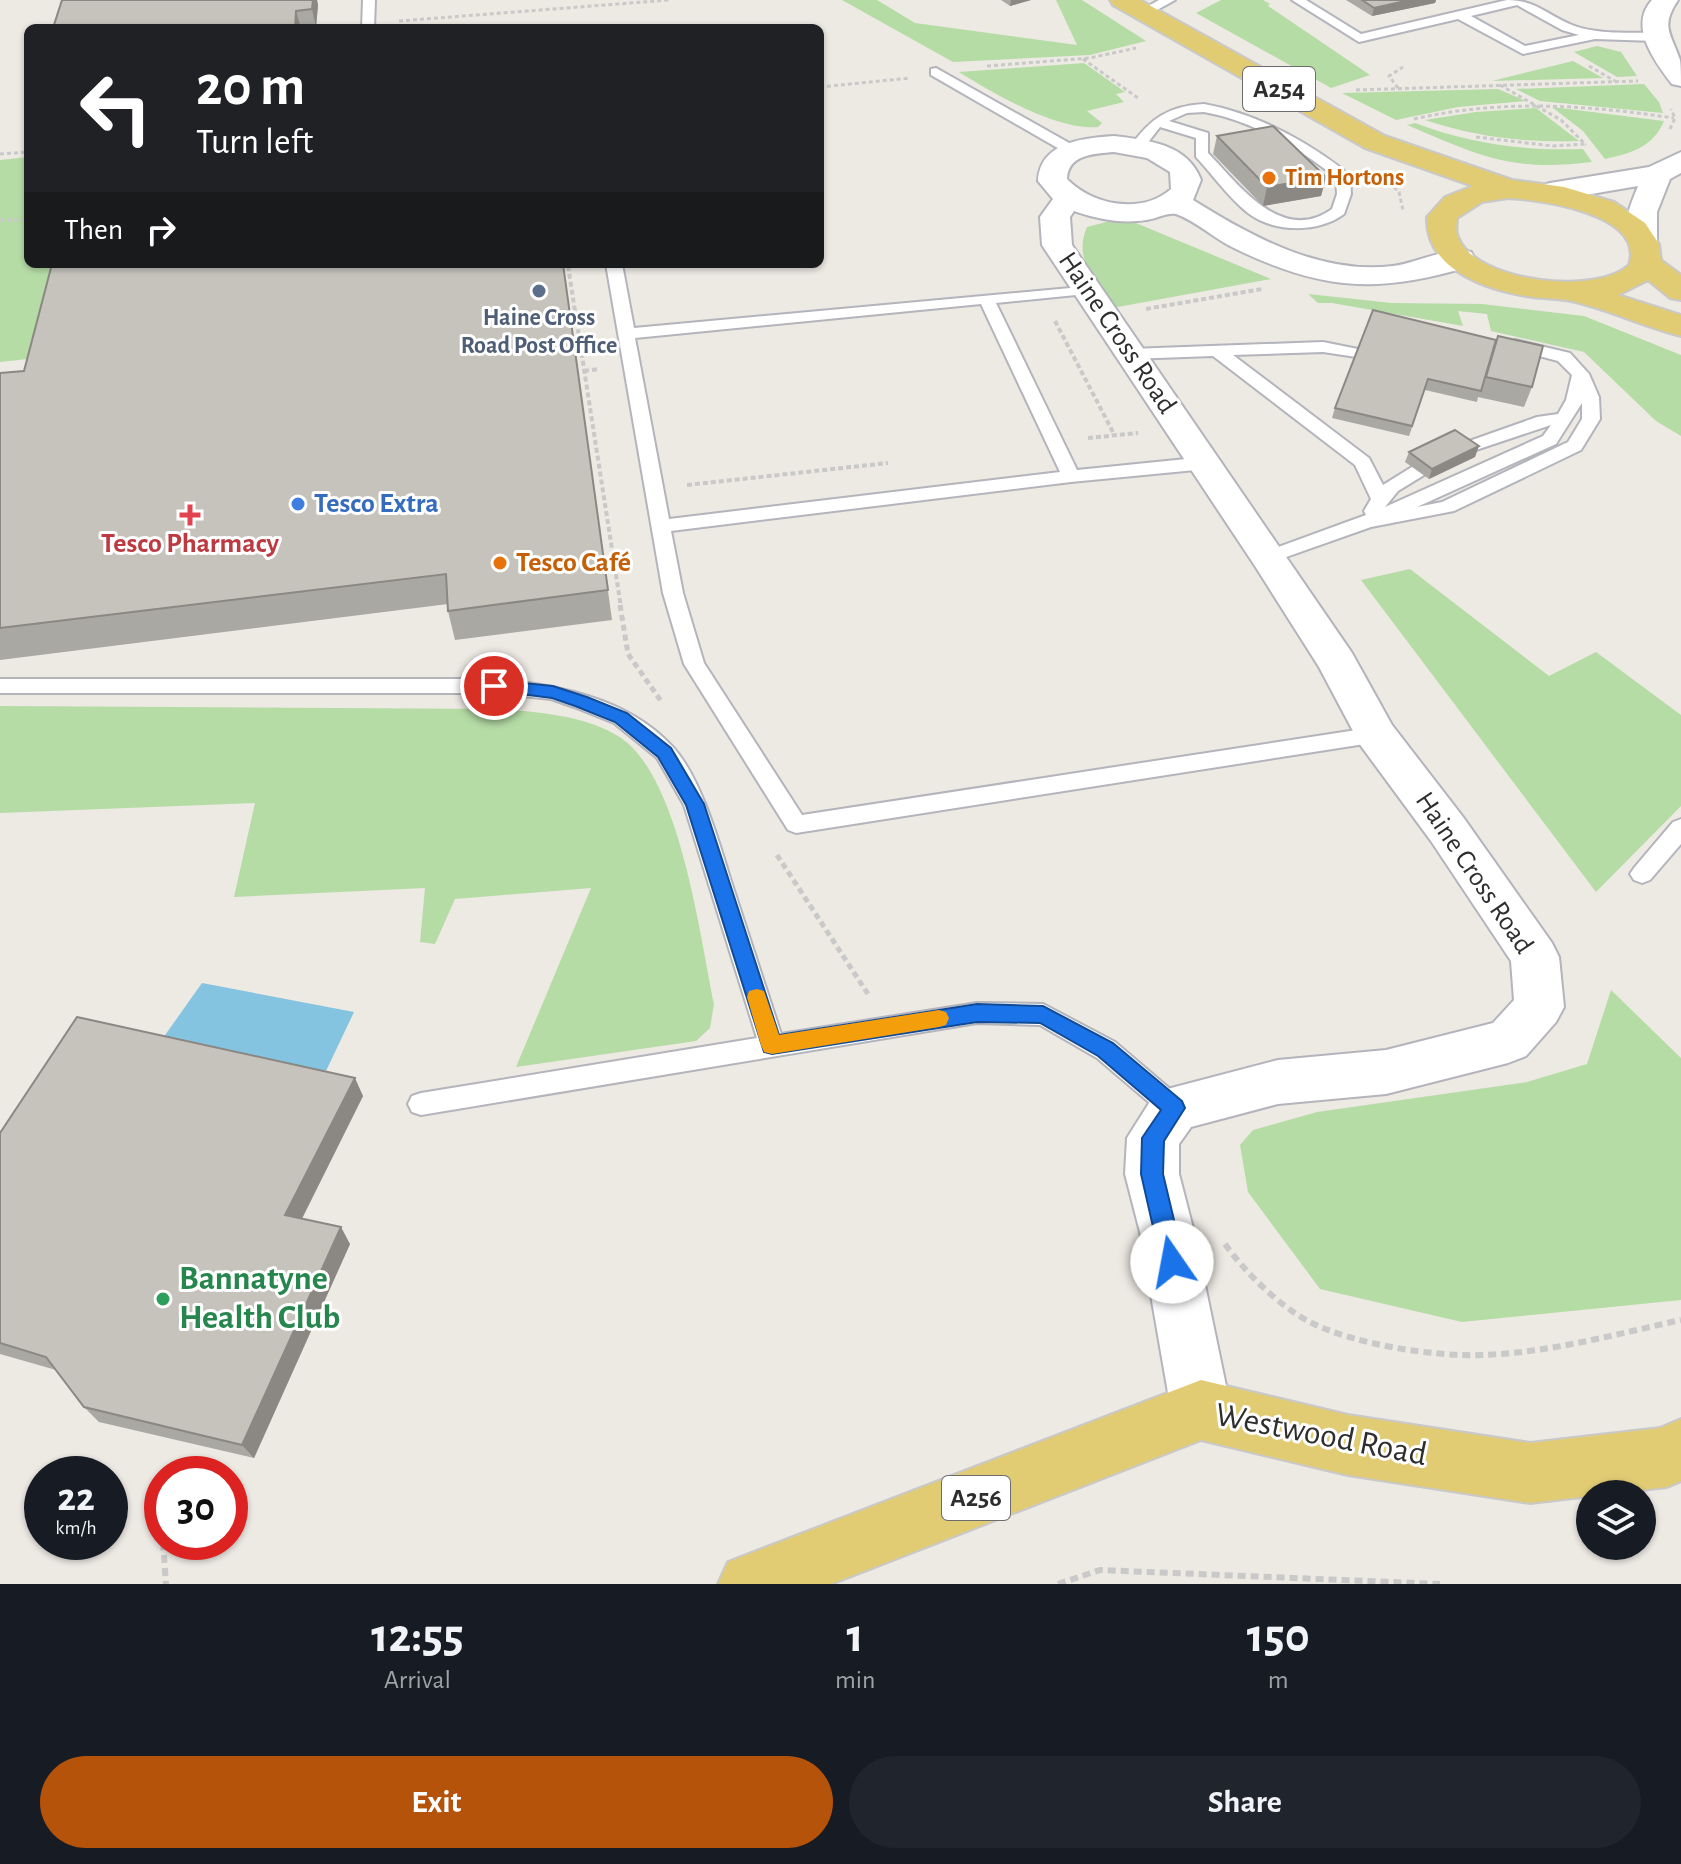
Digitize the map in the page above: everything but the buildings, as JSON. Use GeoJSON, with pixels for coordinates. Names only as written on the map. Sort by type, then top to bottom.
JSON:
{"type":"FeatureCollection","features":[{"type":"Feature","properties":{"kind":"main road","name":"A254"},"geometry":{"type":"LineString","coordinates":[[1133,6],[1375,142],[1419,155],[1508,189]]}},
{"type":"Feature","properties":{"kind":"main road","name":"A254"},"geometry":{"type":"LineString","coordinates":[[1375,142],[1424,196],[1443,238],[1460,259]]}},
{"type":"Feature","properties":{"kind":"main road","name":"A254"},"geometry":{"type":"LineString","coordinates":[[1424,196],[1457,201],[1476,194],[1508,189],[1550,192],[1601,208],[1625,222],[1644,252],[1681,291]]}},
{"type":"Feature","properties":{"kind":"main road"},"geometry":{"type":"LineString","coordinates":[[1578,292],[1612,287],[1634,278],[1644,252]]}},
{"type":"Feature","properties":{"kind":"main road"},"geometry":{"type":"LineString","coordinates":[[1460,259],[1517,285],[1578,292],[1681,326]]}},
{"type":"Feature","properties":{"kind":"main road","name":"Westwood Road"},"geometry":{"type":"LineString","coordinates":[[750,1584],[1201,1410],[1348,1445],[1530,1473],[1676,1461]]}},
{"type":"Feature","properties":{"kind":"street"},"geometry":{"type":"LineString","coordinates":[[1666,0],[1657,9],[1655,37],[1681,78]]}},
{"type":"Feature","properties":{"kind":"street"},"geometry":{"type":"LineString","coordinates":[[1092,146],[1137,147],[1158,152],[1185,172],[1188,183],[1185,192],[1175,201],[1143,211],[1084,205],[1069,197],[1052,181],[1051,172],[1062,157],[1073,151],[1092,146]]}},
{"type":"Feature","properties":{"kind":"street"},"geometry":{"type":"LineString","coordinates":[[1550,192],[1669,168]]}},
{"type":"Feature","properties":{"kind":"street"},"geometry":{"type":"LineString","coordinates":[[1644,252],[1642,212],[1669,168]]}},
{"type":"Feature","properties":{"kind":"street","name":"Haine Cross Road"},"geometry":{"type":"LineString","coordinates":[[1069,197],[1055,217],[1057,245],[1269,557],[1338,663],[1376,735],[1447,829],[1535,957],[1539,1007],[1508,1041],[1386,1072],[1278,1082],[1174,1108]]}},
{"type":"Feature","properties":{"kind":"street"},"geometry":{"type":"LineString","coordinates":[[1175,201],[1253,244],[1309,267],[1337,274],[1391,276],[1460,259]]}},
{"type":"Feature","properties":{"kind":"street"},"geometry":{"type":"LineString","coordinates":[[1174,1108],[1153,1138],[1152,1174],[1167,1232],[1201,1410]]}},
{"type":"Feature","properties":{"kind":"lane"},"geometry":{"type":"LineString","coordinates":[[368,24],[369,0]]}},
{"type":"Feature","properties":{"kind":"lane"},"geometry":{"type":"LineString","coordinates":[[1133,6],[1169,0]]}},
{"type":"Feature","properties":{"kind":"lane"},"geometry":{"type":"LineString","coordinates":[[1298,0],[1359,38],[1518,0],[1566,27],[1595,35],[1655,37]]}},
{"type":"Feature","properties":{"kind":"lane"},"geometry":{"type":"LineString","coordinates":[[1442,0],[1523,50],[1595,35]]}},
{"type":"Feature","properties":{"kind":"lane"},"geometry":{"type":"LineString","coordinates":[[930,74],[1073,151]]}},
{"type":"Feature","properties":{"kind":"lane"},"geometry":{"type":"LineString","coordinates":[[1137,147],[1148,128],[1157,122],[1197,106],[1225,110],[1323,160],[1343,177],[1342,205],[1334,216],[1314,222],[1288,222],[1263,215],[1254,210],[1201,154],[1203,136],[1157,122]]}},
{"type":"Feature","properties":{"kind":"lane"},"geometry":{"type":"LineString","coordinates":[[1285,139],[1301,162],[1342,205]]}},
{"type":"Feature","properties":{"kind":"lane"},"geometry":{"type":"LineString","coordinates":[[615,268],[673,593],[694,664],[796,824],[1376,735]]}},
{"type":"Feature","properties":{"kind":"lane"},"geometry":{"type":"LineString","coordinates":[[627,334],[1086,289]]}},
{"type":"Feature","properties":{"kind":"lane"},"geometry":{"type":"LineString","coordinates":[[987,300],[1071,476]]}},
{"type":"Feature","properties":{"kind":"lane"},"geometry":{"type":"LineString","coordinates":[[1367,522],[1447,507],[1525,473],[1575,446],[1591,419],[1590,397],[1581,374],[1564,357],[1499,341]]}},
{"type":"Feature","properties":{"kind":"lane"},"geometry":{"type":"LineString","coordinates":[[1130,354],[1323,347],[1357,354]]}},
{"type":"Feature","properties":{"kind":"lane"},"geometry":{"type":"LineString","coordinates":[[1218,352],[1363,462],[1380,498]]}},
{"type":"Feature","properties":{"kind":"lane"},"geometry":{"type":"LineString","coordinates":[[1269,557],[1367,522],[1550,440],[1575,400],[1581,374]]}},
{"type":"Feature","properties":{"kind":"lane"},"geometry":{"type":"LineString","coordinates":[[1464,449],[1543,421],[1564,418]]}},
{"type":"Feature","properties":{"kind":"lane"},"geometry":{"type":"LineString","coordinates":[[661,526],[1071,476],[1194,447]]}},
{"type":"Feature","properties":{"kind":"lane"},"geometry":{"type":"LineString","coordinates":[[1367,522],[1380,498],[1403,478],[1418,471]]}},
{"type":"Feature","properties":{"kind":"lane"},"geometry":{"type":"LineString","coordinates":[[0,686],[494,686],[553,692],[621,718],[665,752],[695,804],[772,1045]]}},
{"type":"Feature","properties":{"kind":"lane"},"geometry":{"type":"LineString","coordinates":[[1642,874],[1681,828]]}},
{"type":"Feature","properties":{"kind":"lane"},"geometry":{"type":"LineString","coordinates":[[421,1104],[977,1013],[1043,1015],[1106,1050],[1174,1108]]}},
{"type":"Feature","properties":{"kind":"path"},"geometry":{"type":"LineString","coordinates":[[391,24],[669,0]]}},
{"type":"Feature","properties":{"kind":"path"},"geometry":{"type":"LineString","coordinates":[[980,67],[1083,59],[1148,45]]}},
{"type":"Feature","properties":{"kind":"path"},"geometry":{"type":"LineString","coordinates":[[1083,59],[1138,98]]}},
{"type":"Feature","properties":{"kind":"path"},"geometry":{"type":"LineString","coordinates":[[1399,88],[1389,76],[1403,67]]}},
{"type":"Feature","properties":{"kind":"path"},"geometry":{"type":"LineString","coordinates":[[824,87],[930,74]]}},
{"type":"Feature","properties":{"kind":"path"},"geometry":{"type":"LineString","coordinates":[[1353,90],[1639,81]]}},
{"type":"Feature","properties":{"kind":"path"},"geometry":{"type":"LineString","coordinates":[[1499,85],[1561,120],[1594,156]]}},
{"type":"Feature","properties":{"kind":"path"},"geometry":{"type":"LineString","coordinates":[[1667,103],[1675,118]]}},
{"type":"Feature","properties":{"kind":"path"},"geometry":{"type":"LineString","coordinates":[[1403,122],[1465,109],[1537,106],[1579,106],[1675,118]]}},
{"type":"Feature","properties":{"kind":"path"},"geometry":{"type":"LineString","coordinates":[[1669,132],[1675,118]]}},
{"type":"Feature","properties":{"kind":"path"},"geometry":{"type":"LineString","coordinates":[[1413,119],[1427,125]]}},
{"type":"Feature","properties":{"kind":"path"},"geometry":{"type":"LineString","coordinates":[[1469,136],[1511,143],[1586,144]]}},
{"type":"Feature","properties":{"kind":"path"},"geometry":{"type":"LineString","coordinates":[[0,154],[24,152]]}},
{"type":"Feature","properties":{"kind":"path"},"geometry":{"type":"LineString","coordinates":[[0,220],[24,220]]}},
{"type":"Feature","properties":{"kind":"path"},"geometry":{"type":"LineString","coordinates":[[569,268],[628,654]]}},
{"type":"Feature","properties":{"kind":"path"},"geometry":{"type":"LineString","coordinates":[[1055,320],[1114,434]]}},
{"type":"Feature","properties":{"kind":"path"},"geometry":{"type":"LineString","coordinates":[[1056,444],[1114,434],[1194,447]]}},
{"type":"Feature","properties":{"kind":"path"},"geometry":{"type":"LineString","coordinates":[[655,489],[902,461]]}},
{"type":"Feature","properties":{"kind":"path"},"geometry":{"type":"LineString","coordinates":[[1222,1240],[1245,1272],[1309,1322],[1390,1348],[1482,1355],[1569,1344],[1681,1320]]}},
{"type":"Feature","properties":{"kind":"path"},"geometry":{"type":"LineString","coordinates":[[164,1560],[166,1584]]}},
{"type":"Feature","properties":{"kind":"path"},"geometry":{"type":"LineString","coordinates":[[1058,1584],[1100,1570],[1440,1584]]}},
{"type":"Feature","properties":{"kind":"green space"},"geometry":{"type":"Polygon","coordinates":[[[842,0],[877,0],[915,23],[1077,45],[1056,0],[1082,0],[1146,41],[1090,55],[953,62],[842,0]]]}},
{"type":"Feature","properties":{"kind":"green space"},"geometry":{"type":"Polygon","coordinates":[[[1221,0],[1263,0],[1370,75],[1331,88],[1196,13],[1221,0]]]}},
{"type":"Feature","properties":{"kind":"green space"},"geometry":{"type":"Polygon","coordinates":[[[1597,46],[1621,52],[1637,76],[1617,77],[1574,52],[1597,46]]]}},
{"type":"Feature","properties":{"kind":"green space"},"geometry":{"type":"Polygon","coordinates":[[[1573,61],[1603,78],[1492,81],[1573,61]]]}},
{"type":"Feature","properties":{"kind":"green space"},"geometry":{"type":"Polygon","coordinates":[[[1084,63],[1125,92],[1116,94],[1124,102],[1087,111],[1102,123],[1098,127],[1082,127],[1045,117],[1007,100],[959,72],[1084,63]]]}},
{"type":"Feature","properties":{"kind":"green space"},"geometry":{"type":"Polygon","coordinates":[[[1644,84],[1659,102],[1663,113],[1540,101],[1516,89],[1644,84]]]}},
{"type":"Feature","properties":{"kind":"green space"},"geometry":{"type":"Polygon","coordinates":[[[1498,89],[1526,101],[1458,107],[1396,120],[1342,93],[1498,89]]]}},
{"type":"Feature","properties":{"kind":"green space"},"geometry":{"type":"Polygon","coordinates":[[[1552,107],[1664,121],[1648,143],[1605,159],[1583,131],[1552,107]]]}},
{"type":"Feature","properties":{"kind":"green space"},"geometry":{"type":"Polygon","coordinates":[[[1536,108],[1579,141],[1501,138],[1425,120],[1476,112],[1536,108]]]}},
{"type":"Feature","properties":{"kind":"green space"},"geometry":{"type":"Polygon","coordinates":[[[1415,123],[1498,145],[1583,149],[1592,162],[1539,165],[1496,159],[1407,125],[1415,123]]]}},
{"type":"Feature","properties":{"kind":"green space"},"geometry":{"type":"Polygon","coordinates":[[[24,157],[24,268],[59,268],[37,358],[0,362],[0,160],[24,157]]]}},
{"type":"Feature","properties":{"kind":"green space"},"geometry":{"type":"Polygon","coordinates":[[[1114,220],[1131,221],[1271,279],[1112,308],[1084,260],[1083,239],[1087,227],[1114,220]]]}},
{"type":"Feature","properties":{"kind":"green space"},"geometry":{"type":"Polygon","coordinates":[[[1308,294],[1392,303],[1482,304],[1584,316],[1681,355],[1681,436],[1656,421],[1584,352],[1491,331],[1487,314],[1458,311],[1463,326],[1318,303],[1308,294]]]}},
{"type":"Feature","properties":{"kind":"green space"},"geometry":{"type":"Polygon","coordinates":[[[1410,569],[1549,676],[1596,652],[1681,715],[1681,806],[1596,892],[1361,580],[1410,569]]]}},
{"type":"Feature","properties":{"kind":"green space"},"geometry":{"type":"Polygon","coordinates":[[[0,706],[497,709],[561,716],[607,730],[621,738],[641,758],[673,822],[694,900],[714,1004],[710,1028],[696,1041],[516,1067],[591,888],[455,899],[435,944],[420,942],[425,888],[234,897],[255,803],[0,813],[0,706]]]}},
{"type":"Feature","properties":{"kind":"green space"},"geometry":{"type":"Polygon","coordinates":[[[1611,990],[1681,1058],[1681,1300],[1462,1322],[1320,1289],[1248,1192],[1240,1145],[1253,1130],[1317,1112],[1527,1082],[1587,1064],[1611,990]]]}},
{"type":"Feature","properties":{"kind":"water"},"geometry":{"type":"Polygon","coordinates":[[[202,983],[354,1012],[326,1071],[163,1038],[202,983]]]}},
{"type":"Feature","properties":{"kind":"slow traffic"},"geometry":{"type":"LineString","coordinates":[[757,997],[772,1045],[939,1018]]}},
{"type":"Feature","properties":{"kind":"place","name":"Tim Hortons"},"geometry":{"type":"Point","coordinates":[1269,178]}},
{"type":"Feature","properties":{"kind":"place","name":"Haine Cross Road Post Office"},"geometry":{"type":"Point","coordinates":[539,291]}},
{"type":"Feature","properties":{"kind":"place","name":"Tesco Extra"},"geometry":{"type":"Point","coordinates":[298,504]}},
{"type":"Feature","properties":{"kind":"place","name":"Tesco Pharmacy"},"geometry":{"type":"Point","coordinates":[190,515]}},
{"type":"Feature","properties":{"kind":"place","name":"Tesco Café"},"geometry":{"type":"Point","coordinates":[500,563]}},
{"type":"Feature","properties":{"kind":"place","name":"Bannatyne Health Club"},"geometry":{"type":"Point","coordinates":[163,1299]}},
{"type":"Feature","properties":{"kind":"route"},"geometry":{"type":"LineString","coordinates":[[494,686],[553,692],[581,702],[621,718],[665,752],[695,804],[772,1045],[977,1013],[1043,1015],[1106,1050],[1129,1069],[1174,1108],[1153,1138],[1152,1174],[1172,1262]]}}]}
